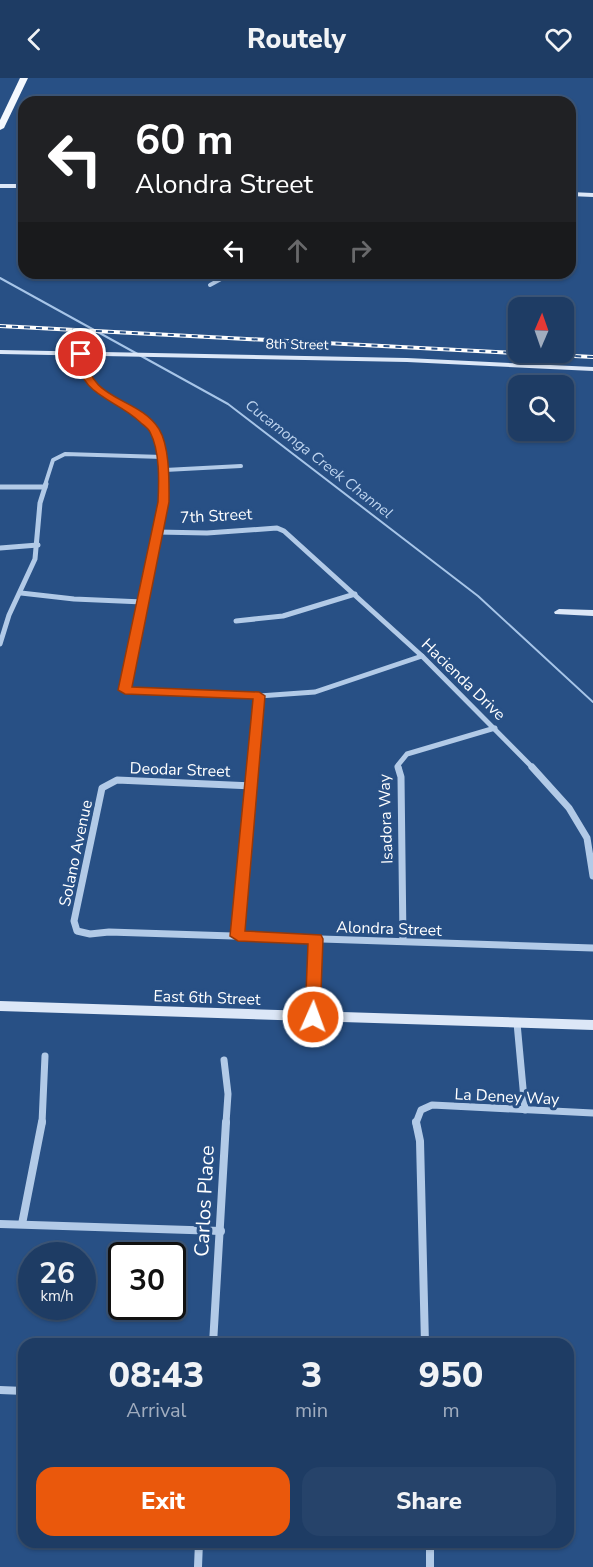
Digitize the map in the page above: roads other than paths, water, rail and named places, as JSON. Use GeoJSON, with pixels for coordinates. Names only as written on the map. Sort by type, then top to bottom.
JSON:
{"type":"FeatureCollection","features":[{"type":"Feature","properties":{"kind":"main road"},"geometry":{"type":"LineString","coordinates":[[0,128],[24,78]]}},
{"type":"Feature","properties":{"kind":"street"},"geometry":{"type":"LineString","coordinates":[[0,186],[18,186]]}},
{"type":"Feature","properties":{"kind":"street"},"geometry":{"type":"LineString","coordinates":[[576,194],[593,195]]}},
{"type":"Feature","properties":{"kind":"street"},"geometry":{"type":"LineString","coordinates":[[210,285],[221,279]]}},
{"type":"Feature","properties":{"kind":"street","name":"8th Street"},"geometry":{"type":"LineString","coordinates":[[0,352],[407,360],[593,369]]}},
{"type":"Feature","properties":{"kind":"street"},"geometry":{"type":"LineString","coordinates":[[81,354],[82,370],[90,382],[155,430],[165,470],[163,502],[125,690],[259,696],[315,692],[422,657]]}},
{"type":"Feature","properties":{"kind":"street"},"geometry":{"type":"LineString","coordinates":[[0,644],[9,615],[21,593],[38,545],[40,503],[56,456],[65,454],[163,457]]}},
{"type":"Feature","properties":{"kind":"street"},"geometry":{"type":"LineString","coordinates":[[165,470],[241,466]]}},
{"type":"Feature","properties":{"kind":"street"},"geometry":{"type":"LineString","coordinates":[[0,487],[45,488]]}},
{"type":"Feature","properties":{"kind":"street","name":"7th Street"},"geometry":{"type":"LineString","coordinates":[[157,532],[207,533],[277,528]]}},
{"type":"Feature","properties":{"kind":"street","name":"Hacienda Drive"},"geometry":{"type":"LineString","coordinates":[[277,528],[284,531],[355,594],[422,657],[549,784],[569,808],[587,838],[593,876]]}},
{"type":"Feature","properties":{"kind":"street"},"geometry":{"type":"LineString","coordinates":[[0,548],[38,545]]}},
{"type":"Feature","properties":{"kind":"street"},"geometry":{"type":"LineString","coordinates":[[21,593],[74,599],[143,602]]}},
{"type":"Feature","properties":{"kind":"street"},"geometry":{"type":"LineString","coordinates":[[236,621],[283,616],[355,594]]}},
{"type":"Feature","properties":{"kind":"street"},"geometry":{"type":"LineString","coordinates":[[560,612],[593,613]]}},
{"type":"Feature","properties":{"kind":"street"},"geometry":{"type":"LineString","coordinates":[[238,936],[253,786],[259,696]]}},
{"type":"Feature","properties":{"kind":"street","name":"Isadora Way"},"geometry":{"type":"LineString","coordinates":[[403,941],[401,777],[398,765],[407,754],[495,728]]}},
{"type":"Feature","properties":{"kind":"street","name":"Deodar Street"},"geometry":{"type":"LineString","coordinates":[[107,783],[117,780],[253,786]]}},
{"type":"Feature","properties":{"kind":"street","name":"Solano Avenue"},"geometry":{"type":"LineString","coordinates":[[77,931],[74,921],[102,788],[107,783]]}},
{"type":"Feature","properties":{"kind":"street","name":"Alondra Street"},"geometry":{"type":"LineString","coordinates":[[77,931],[90,934],[109,932],[593,948]]}},
{"type":"Feature","properties":{"kind":"street"},"geometry":{"type":"LineString","coordinates":[[313,1017],[316,939]]}},
{"type":"Feature","properties":{"kind":"street","name":"East 6th Street"},"geometry":{"type":"LineString","coordinates":[[0,1006],[593,1025]]}},
{"type":"Feature","properties":{"kind":"street"},"geometry":{"type":"LineString","coordinates":[[517,1023],[525,1110]]}},
{"type":"Feature","properties":{"kind":"street"},"geometry":{"type":"LineString","coordinates":[[22,1224],[42,1127],[45,1056]]}},
{"type":"Feature","properties":{"kind":"street","name":"Carlos Place"},"geometry":{"type":"LineString","coordinates":[[213,1338],[228,1094],[224,1060]]}},
{"type":"Feature","properties":{"kind":"street","name":"La Deney Way"},"geometry":{"type":"LineString","coordinates":[[425,1338],[420,1141],[416,1121],[421,1110],[432,1105],[593,1113]]}},
{"type":"Feature","properties":{"kind":"street"},"geometry":{"type":"LineString","coordinates":[[0,1224],[221,1230]]}},
{"type":"Feature","properties":{"kind":"street"},"geometry":{"type":"LineString","coordinates":[[0,1390],[18,1391]]}},
{"type":"Feature","properties":{"kind":"street"},"geometry":{"type":"LineString","coordinates":[[198,1567],[200,1548]]}},
{"type":"Feature","properties":{"kind":"street"},"geometry":{"type":"LineString","coordinates":[[430,1548],[430,1567]]}},
{"type":"Feature","properties":{"kind":"waterway","name":"Cucamonga Creek Channel"},"geometry":{"type":"LineString","coordinates":[[0,278],[228,404],[478,596],[593,702]]}},
{"type":"Feature","properties":{"kind":"railway"},"geometry":{"type":"LineString","coordinates":[[0,326],[593,357]]}}]}
